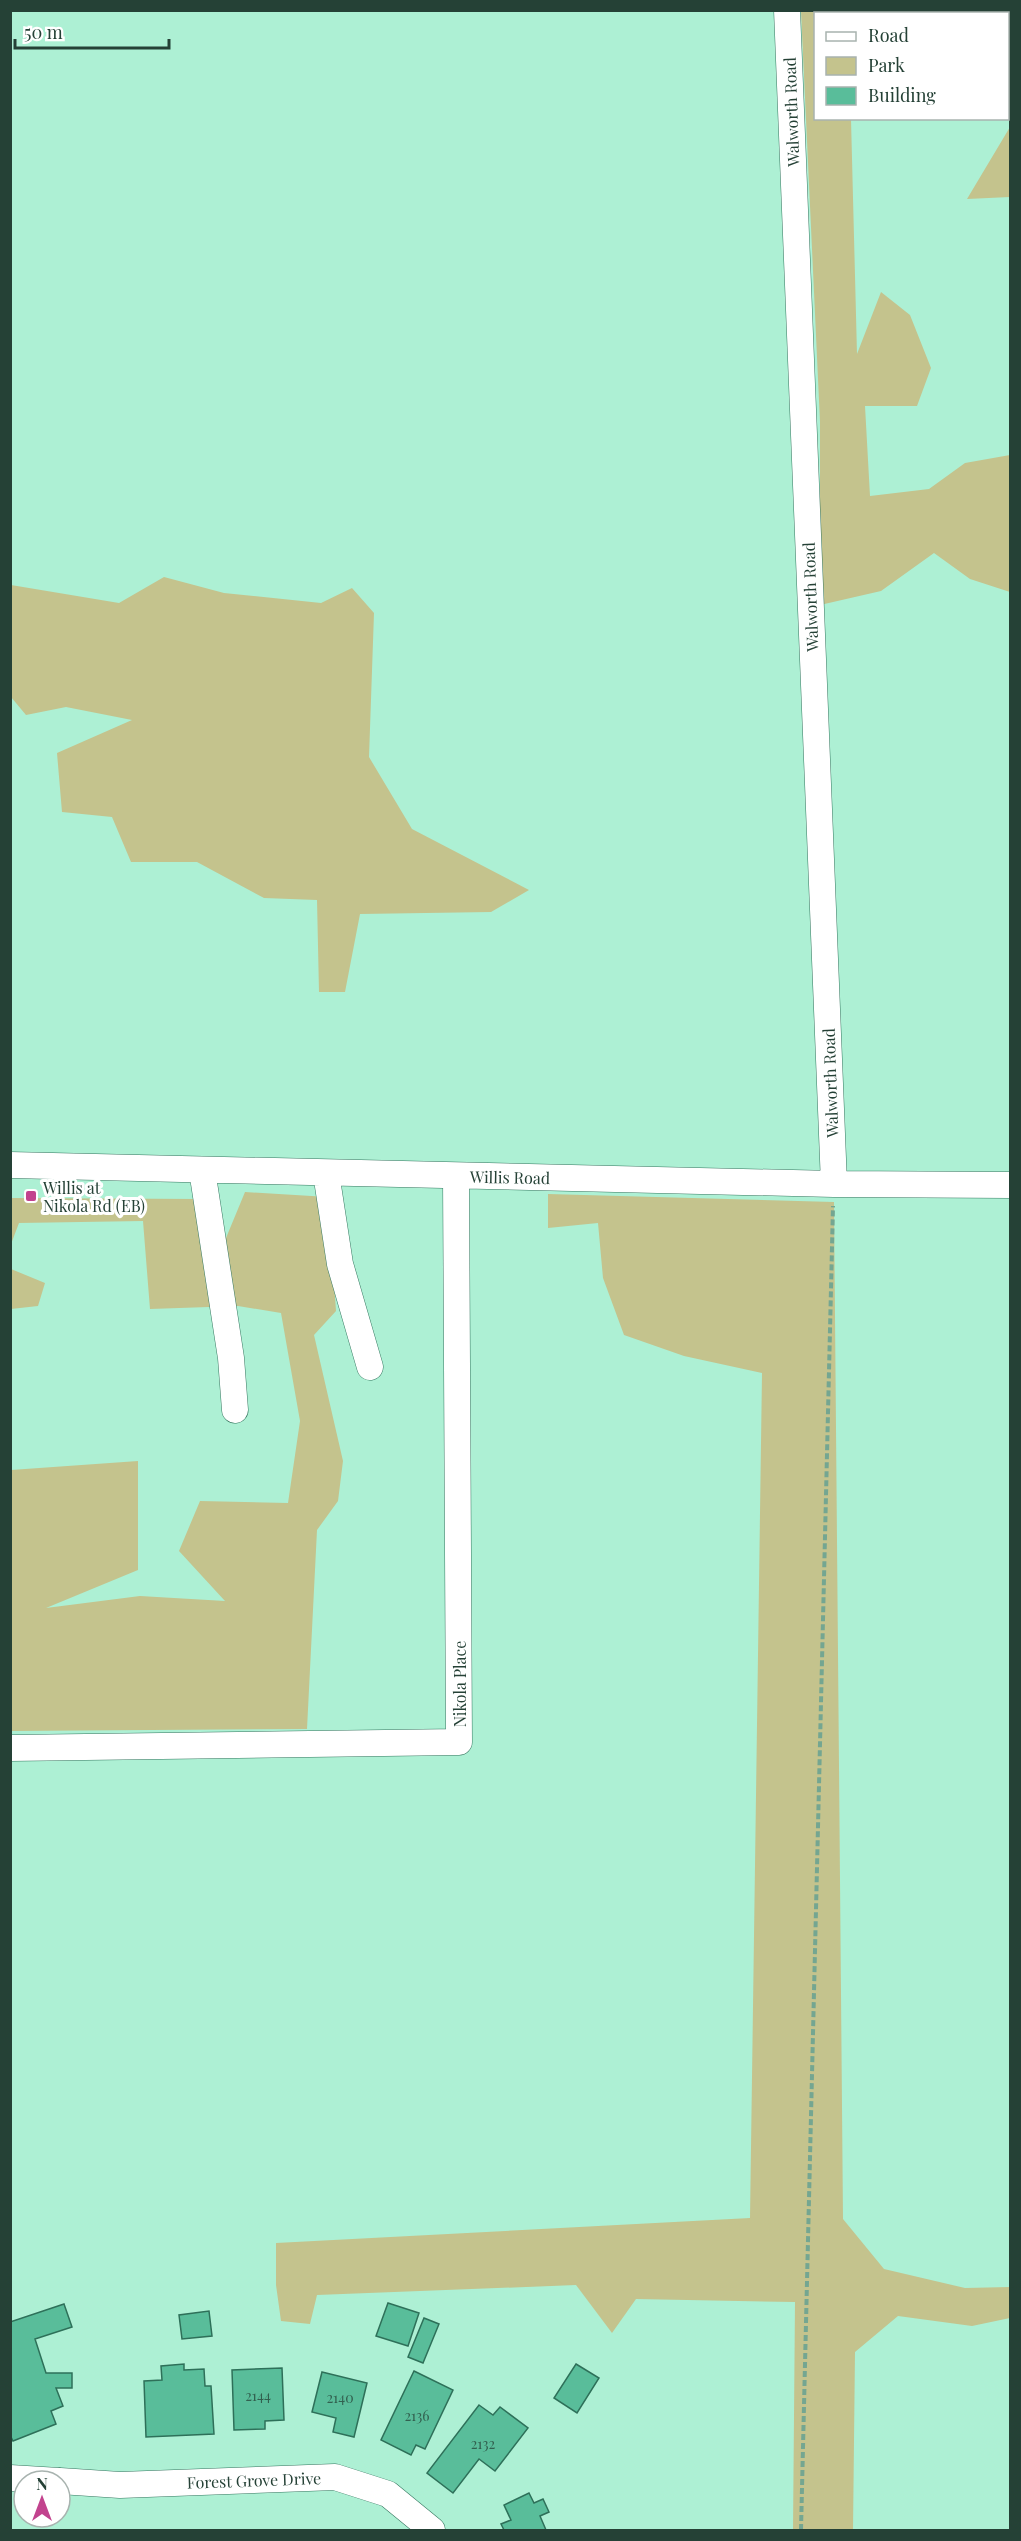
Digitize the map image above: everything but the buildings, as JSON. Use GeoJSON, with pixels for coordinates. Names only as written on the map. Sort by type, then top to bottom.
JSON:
{"type":"FeatureCollection","features":[{"type":"Feature","properties":{"kind":"street","name":"Walworth Road"},"geometry":{"type":"LineString","coordinates":[[787,10],[834,1184]]}},
{"type":"Feature","properties":{"kind":"street","name":"Willis Road"},"geometry":{"type":"LineString","coordinates":[[10,1165],[834,1184],[1011,1185]]}},
{"type":"Feature","properties":{"kind":"street"},"geometry":{"type":"LineString","coordinates":[[202,1170],[231,1358],[235,1410]]}},
{"type":"Feature","properties":{"kind":"street"},"geometry":{"type":"LineString","coordinates":[[326,1173],[340,1264],[370,1367]]}},
{"type":"Feature","properties":{"kind":"street","name":"Nikola Place"},"geometry":{"type":"LineString","coordinates":[[10,1748],[459,1742],[456,1176]]}},
{"type":"Feature","properties":{"kind":"street","name":"Forest Grove Drive"},"geometry":{"type":"LineString","coordinates":[[72,2482],[120,2485],[335,2477],[388,2494],[432,2530]]}},
{"type":"Feature","properties":{"kind":"path"},"geometry":{"type":"LineString","coordinates":[[801,2530],[834,1184]]}},
{"type":"Feature","properties":{"kind":"green space"},"geometry":{"type":"Polygon","coordinates":[[[801,11],[1010,11],[1010,113],[1009,12],[814,12],[814,120],[851,120],[857,354],[881,292],[910,315],[931,368],[917,406],[865,406],[870,496],[929,489],[965,463],[1010,455],[1010,592],[970,579],[934,553],[881,591],[820,605],[820,422],[801,11]]]}},
{"type":"Feature","properties":{"kind":"green space"},"geometry":{"type":"Polygon","coordinates":[[[1010,127],[1010,197],[967,199],[1010,127]]]}},
{"type":"Feature","properties":{"kind":"green space"},"geometry":{"type":"Polygon","coordinates":[[[164,577],[224,593],[321,603],[352,588],[374,613],[369,757],[412,829],[529,890],[491,912],[360,914],[345,992],[319,992],[317,900],[264,898],[197,862],[131,862],[112,817],[62,812],[57,753],[132,720],[66,707],[26,715],[11,697],[11,585],[119,603],[164,577]]]}},
{"type":"Feature","properties":{"kind":"green space"},"geometry":{"type":"Polygon","coordinates":[[[245,1192],[328,1197],[336,1311],[314,1335],[343,1461],[338,1501],[317,1530],[307,1729],[11,1731],[11,1470],[138,1461],[138,1570],[46,1608],[140,1596],[225,1601],[179,1551],[200,1501],[288,1503],[300,1421],[281,1313],[238,1306],[150,1309],[143,1221],[19,1223],[11,1244],[11,1198],[200,1199],[214,1267],[245,1192]]]}},
{"type":"Feature","properties":{"kind":"green space"},"geometry":{"type":"Polygon","coordinates":[[[548,1194],[834,1202],[843,2219],[884,2269],[965,2288],[1010,2287],[1010,2318],[972,2326],[898,2316],[855,2352],[853,2530],[793,2530],[795,2302],[636,2299],[612,2333],[576,2285],[317,2295],[310,2324],[281,2321],[276,2285],[276,2243],[750,2218],[762,1373],[684,1356],[624,1335],[603,1278],[598,1223],[548,1228],[548,1194]]]}},
{"type":"Feature","properties":{"kind":"green space"},"geometry":{"type":"Polygon","coordinates":[[[11,1269],[45,1283],[38,1306],[11,1309],[11,1269]]]}},
{"type":"Feature","properties":{"kind":"place","name":"Willis at Nikola Rd (EB)"},"geometry":{"type":"Point","coordinates":[31,1196]}}]}
